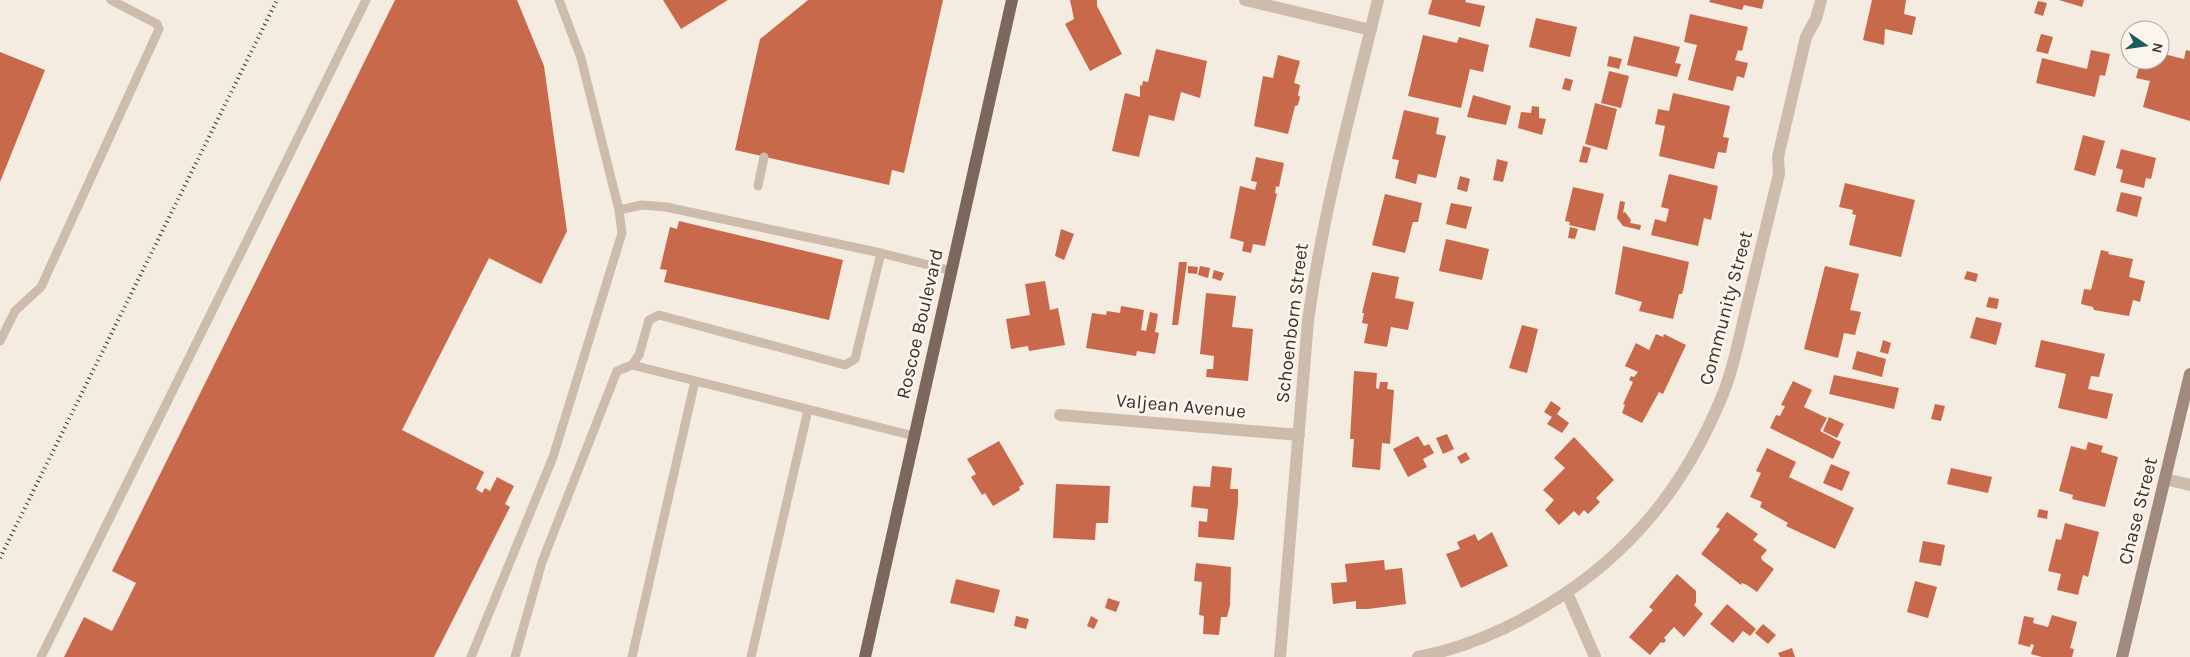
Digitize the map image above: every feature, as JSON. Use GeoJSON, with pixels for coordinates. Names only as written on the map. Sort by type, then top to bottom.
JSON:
{"type":"FeatureCollection","features":[{"type":"Feature","properties":{"kind":"main road","name":"Roscoe Boulevard"},"geometry":{"type":"LineString","coordinates":[[865,657],[1012,0]]}},
{"type":"Feature","properties":{"kind":"street"},"geometry":{"type":"LineString","coordinates":[[1245,0],[1370,30]]}},
{"type":"Feature","properties":{"kind":"street","name":"Schoenborn Street"},"geometry":{"type":"LineString","coordinates":[[1280,657],[1308,321],[1314,278],[1323,227],[1378,0]]}},
{"type":"Feature","properties":{"kind":"street","name":"Community Street"},"geometry":{"type":"LineString","coordinates":[[1418,657],[1451,651],[1487,638],[1522,621],[1600,570],[1641,530],[1690,463],[1724,393],[1731,371],[1779,174],[1778,157],[1806,37],[1816,19],[1821,0]]}},
{"type":"Feature","properties":{"kind":"street","name":"Chase Street"},"geometry":{"type":"LineString","coordinates":[[2122,657],[2190,374]]}},
{"type":"Feature","properties":{"kind":"street","name":"Valjean Avenue"},"geometry":{"type":"LineString","coordinates":[[1060,415],[1299,435]]}},
{"type":"Feature","properties":{"kind":"street"},"geometry":{"type":"LineString","coordinates":[[2165,479],[2190,485]]}},
{"type":"Feature","properties":{"kind":"street"},"geometry":{"type":"LineString","coordinates":[[1567,593],[1595,657]]}},
{"type":"Feature","properties":{"kind":"lane"},"geometry":{"type":"LineString","coordinates":[[0,342],[15,311],[41,287],[159,29],[157,24],[111,0]]}},
{"type":"Feature","properties":{"kind":"lane"},"geometry":{"type":"LineString","coordinates":[[40,657],[366,0]]}},
{"type":"Feature","properties":{"kind":"lane"},"geometry":{"type":"LineString","coordinates":[[471,657],[553,457],[622,233],[619,210],[581,58],[559,0]]}},
{"type":"Feature","properties":{"kind":"lane"},"geometry":{"type":"LineString","coordinates":[[758,186],[764,157]]}},
{"type":"Feature","properties":{"kind":"lane"},"geometry":{"type":"LineString","coordinates":[[619,210],[642,205],[666,207],[952,271]]}},
{"type":"Feature","properties":{"kind":"lane"},"geometry":{"type":"LineString","coordinates":[[515,657],[542,562],[617,371],[632,365],[639,355],[649,320],[659,315],[845,365],[855,360],[881,254]]}},
{"type":"Feature","properties":{"kind":"lane"},"geometry":{"type":"LineString","coordinates":[[632,365],[914,436]]}},
{"type":"Feature","properties":{"kind":"lane"},"geometry":{"type":"LineString","coordinates":[[632,657],[695,381]]}},
{"type":"Feature","properties":{"kind":"lane"},"geometry":{"type":"LineString","coordinates":[[751,657],[808,410]]}},
{"type":"Feature","properties":{"kind":"building"},"geometry":{"type":"Polygon","coordinates":[[[395,0],[517,0],[544,66],[567,231],[541,284],[489,258],[402,430],[484,472],[476,489],[482,493],[485,488],[490,491],[497,477],[514,486],[505,504],[510,507],[434,657],[64,657],[84,617],[112,631],[136,583],[112,571],[395,0]]]}},
{"type":"Feature","properties":{"kind":"building"},"geometry":{"type":"Polygon","coordinates":[[[663,0],[728,0],[681,29],[663,0]]]}},
{"type":"Feature","properties":{"kind":"building"},"geometry":{"type":"Polygon","coordinates":[[[808,0],[943,0],[904,173],[892,170],[889,185],[735,150],[760,39],[808,0]]]}},
{"type":"Feature","properties":{"kind":"building"},"geometry":{"type":"Polygon","coordinates":[[[1070,0],[1097,0],[1097,6],[1122,54],[1090,71],[1065,24],[1074,19],[1070,0]]]}},
{"type":"Feature","properties":{"kind":"building"},"geometry":{"type":"Polygon","coordinates":[[[1432,0],[1466,0],[1465,2],[1485,6],[1480,27],[1428,14],[1432,0]]]}},
{"type":"Feature","properties":{"kind":"building"},"geometry":{"type":"Polygon","coordinates":[[[1710,0],[1764,0],[1762,9],[1744,5],[1742,10],[1709,2],[1710,0]]]}},
{"type":"Feature","properties":{"kind":"building"},"geometry":{"type":"Polygon","coordinates":[[[1872,0],[1906,0],[1904,14],[1916,17],[1912,35],[1885,29],[1884,45],[1863,40],[1872,0]]]}},
{"type":"Feature","properties":{"kind":"building"},"geometry":{"type":"Polygon","coordinates":[[[2059,0],[2084,0],[2082,7],[2059,0]]]}},
{"type":"Feature","properties":{"kind":"building"},"geometry":{"type":"Polygon","coordinates":[[[2038,1],[2047,3],[2043,16],[2034,13],[2038,1]]]}},
{"type":"Feature","properties":{"kind":"building"},"geometry":{"type":"Polygon","coordinates":[[[1690,14],[1748,27],[1742,51],[1738,50],[1735,60],[1748,63],[1744,78],[1737,76],[1733,91],[1688,80],[1697,45],[1684,42],[1690,14]]]}},
{"type":"Feature","properties":{"kind":"building"},"geometry":{"type":"Polygon","coordinates":[[[1536,18],[1577,27],[1570,57],[1529,47],[1536,18]]]}},
{"type":"Feature","properties":{"kind":"building"},"geometry":{"type":"Polygon","coordinates":[[[2041,34],[2053,37],[2048,54],[2036,51],[2041,34]]]}},
{"type":"Feature","properties":{"kind":"building"},"geometry":{"type":"Polygon","coordinates":[[[1423,35],[1457,43],[1459,37],[1489,45],[1483,72],[1470,69],[1461,108],[1408,96],[1423,35]]]}},
{"type":"Feature","properties":{"kind":"building"},"geometry":{"type":"Polygon","coordinates":[[[1634,36],[1680,47],[1675,63],[1681,64],[1677,77],[1627,65],[1634,36]]]}},
{"type":"Feature","properties":{"kind":"building"},"geometry":{"type":"Polygon","coordinates":[[[1156,49],[1207,61],[1200,98],[1181,92],[1174,121],[1149,115],[1139,157],[1112,151],[1125,93],[1140,97],[1140,85],[1142,86],[1143,81],[1148,82],[1156,49]]]}},
{"type":"Feature","properties":{"kind":"building"},"geometry":{"type":"Polygon","coordinates":[[[2091,50],[2110,54],[2105,76],[2100,75],[2095,97],[2036,83],[2042,58],[2087,69],[2091,50]]]}},
{"type":"Feature","properties":{"kind":"building"},"geometry":{"type":"Polygon","coordinates":[[[2186,50],[2190,51],[2190,121],[2143,107],[2150,81],[2136,78],[2138,70],[2170,70],[2170,56],[2184,59],[2186,50]]]}},
{"type":"Feature","properties":{"kind":"building"},"geometry":{"type":"Polygon","coordinates":[[[0,52],[45,70],[0,182],[0,52]]]}},
{"type":"Feature","properties":{"kind":"building"},"geometry":{"type":"Polygon","coordinates":[[[1278,55],[1300,61],[1294,83],[1300,85],[1298,95],[1300,97],[1298,105],[1295,106],[1288,134],[1254,126],[1263,76],[1273,78],[1278,55]]]}},
{"type":"Feature","properties":{"kind":"building"},"geometry":{"type":"Polygon","coordinates":[[[1609,56],[1622,59],[1619,69],[1607,66],[1609,56]]]}},
{"type":"Feature","properties":{"kind":"building"},"geometry":{"type":"Polygon","coordinates":[[[1609,71],[1629,76],[1621,108],[1601,103],[1609,71]]]}},
{"type":"Feature","properties":{"kind":"building"},"geometry":{"type":"Polygon","coordinates":[[[1565,78],[1573,80],[1570,91],[1562,89],[1565,78]]]}},
{"type":"Feature","properties":{"kind":"building"},"geometry":{"type":"Polygon","coordinates":[[[1673,93],[1730,106],[1723,137],[1729,138],[1726,153],[1718,152],[1714,169],[1659,156],[1665,126],[1655,124],[1658,109],[1669,111],[1673,93]]]}},
{"type":"Feature","properties":{"kind":"building"},"geometry":{"type":"Polygon","coordinates":[[[1473,95],[1511,106],[1506,125],[1467,117],[1473,95]]]}},
{"type":"Feature","properties":{"kind":"building"},"geometry":{"type":"Polygon","coordinates":[[[1595,103],[1617,109],[1607,150],[1585,144],[1595,103]]]}},
{"type":"Feature","properties":{"kind":"building"},"geometry":{"type":"Polygon","coordinates":[[[1532,106],[1539,107],[1539,118],[1546,119],[1542,135],[1518,128],[1521,112],[1531,113],[1532,106]]]}},
{"type":"Feature","properties":{"kind":"building"},"geometry":{"type":"Polygon","coordinates":[[[1404,110],[1439,118],[1436,134],[1446,136],[1436,178],[1418,174],[1416,184],[1395,178],[1399,160],[1392,159],[1404,110]]]}},
{"type":"Feature","properties":{"kind":"building"},"geometry":{"type":"Polygon","coordinates":[[[2083,135],[2105,141],[2095,176],[2074,170],[2083,135]]]}},
{"type":"Feature","properties":{"kind":"building"},"geometry":{"type":"Polygon","coordinates":[[[1583,146],[1591,148],[1587,163],[1579,162],[1583,146]]]}},
{"type":"Feature","properties":{"kind":"building"},"geometry":{"type":"Polygon","coordinates":[[[2121,149],[2156,158],[2151,179],[2146,178],[2144,188],[2120,182],[2123,170],[2116,168],[2121,149]]]}},
{"type":"Feature","properties":{"kind":"building"},"geometry":{"type":"Polygon","coordinates":[[[1256,157],[1284,163],[1279,187],[1276,186],[1275,193],[1277,194],[1265,246],[1253,244],[1251,253],[1242,251],[1244,242],[1230,238],[1240,186],[1255,190],[1257,182],[1251,181],[1256,157]]]}},
{"type":"Feature","properties":{"kind":"building"},"geometry":{"type":"Polygon","coordinates":[[[1497,159],[1508,162],[1503,182],[1493,180],[1497,159]]]}},
{"type":"Feature","properties":{"kind":"building"},"geometry":{"type":"Polygon","coordinates":[[[1669,174],[1718,186],[1711,220],[1704,218],[1698,246],[1651,235],[1655,219],[1666,222],[1669,209],[1661,207],[1669,174]]]}},
{"type":"Feature","properties":{"kind":"building"},"geometry":{"type":"Polygon","coordinates":[[[1460,176],[1470,179],[1467,192],[1457,189],[1460,176]]]}},
{"type":"Feature","properties":{"kind":"building"},"geometry":{"type":"Polygon","coordinates":[[[1845,183],[1915,200],[1901,257],[1849,245],[1856,215],[1852,214],[1853,210],[1839,207],[1845,183]]]}},
{"type":"Feature","properties":{"kind":"building"},"geometry":{"type":"Polygon","coordinates":[[[1573,187],[1604,194],[1595,231],[1569,225],[1570,222],[1565,221],[1573,187]]]}},
{"type":"Feature","properties":{"kind":"building"},"geometry":{"type":"Polygon","coordinates":[[[2121,192],[2142,197],[2137,217],[2116,211],[2121,192]]]}},
{"type":"Feature","properties":{"kind":"building"},"geometry":{"type":"Polygon","coordinates":[[[1385,194],[1422,203],[1418,222],[1413,222],[1405,253],[1372,245],[1385,194]]]}},
{"type":"Feature","properties":{"kind":"building"},"geometry":{"type":"Polygon","coordinates":[[[1620,201],[1625,202],[1623,213],[1625,212],[1631,220],[1630,223],[1641,225],[1640,230],[1623,226],[1617,218],[1620,201]]]}},
{"type":"Feature","properties":{"kind":"building"},"geometry":{"type":"Polygon","coordinates":[[[1451,203],[1472,207],[1466,229],[1446,224],[1451,203]]]}},
{"type":"Feature","properties":{"kind":"building"},"geometry":{"type":"Polygon","coordinates":[[[679,221],[843,260],[829,320],[664,282],[667,270],[660,269],[670,227],[677,229],[679,221]]]}},
{"type":"Feature","properties":{"kind":"building"},"geometry":{"type":"Polygon","coordinates":[[[1570,227],[1578,229],[1575,239],[1568,238],[1570,227]]]}},
{"type":"Feature","properties":{"kind":"building"},"geometry":{"type":"Polygon","coordinates":[[[1061,229],[1074,234],[1064,260],[1055,256],[1061,229]]]}},
{"type":"Feature","properties":{"kind":"building"},"geometry":{"type":"Polygon","coordinates":[[[1446,239],[1489,249],[1482,280],[1439,271],[1446,239]]]}},
{"type":"Feature","properties":{"kind":"building"},"geometry":{"type":"Polygon","coordinates":[[[1623,246],[1689,262],[1683,291],[1682,294],[1679,294],[1673,319],[1639,311],[1642,302],[1615,294],[1623,246]]]}},
{"type":"Feature","properties":{"kind":"building"},"geometry":{"type":"Polygon","coordinates":[[[2101,250],[2109,252],[2108,254],[2133,259],[2129,277],[2145,281],[2140,302],[2133,300],[2129,316],[2094,310],[2093,307],[2081,304],[2084,289],[2091,290],[2101,250]]]}},
{"type":"Feature","properties":{"kind":"building"},"geometry":{"type":"Polygon","coordinates":[[[1179,262],[1187,262],[1178,325],[1172,325],[1179,262]]]}},
{"type":"Feature","properties":{"kind":"building"},"geometry":{"type":"Polygon","coordinates":[[[1188,266],[1198,267],[1197,274],[1188,273],[1188,266]]]}},
{"type":"Feature","properties":{"kind":"building"},"geometry":{"type":"Polygon","coordinates":[[[1200,266],[1210,268],[1208,278],[1198,275],[1200,266]]]}},
{"type":"Feature","properties":{"kind":"building"},"geometry":{"type":"Polygon","coordinates":[[[1825,266],[1859,274],[1850,310],[1861,312],[1855,335],[1844,333],[1838,358],[1804,349],[1825,266]]]}},
{"type":"Feature","properties":{"kind":"building"},"geometry":{"type":"Polygon","coordinates":[[[1214,270],[1224,273],[1221,281],[1212,278],[1214,270]]]}},
{"type":"Feature","properties":{"kind":"building"},"geometry":{"type":"Polygon","coordinates":[[[1967,271],[1978,274],[1976,282],[1964,279],[1967,271]]]}},
{"type":"Feature","properties":{"kind":"building"},"geometry":{"type":"Polygon","coordinates":[[[1372,272],[1399,277],[1395,298],[1414,302],[1408,330],[1391,327],[1387,347],[1364,343],[1368,324],[1362,323],[1364,313],[1362,313],[1372,272]]]}},
{"type":"Feature","properties":{"kind":"building"},"geometry":{"type":"Polygon","coordinates":[[[1045,281],[1050,310],[1058,308],[1065,345],[1029,351],[1028,346],[1011,349],[1006,319],[1030,315],[1025,284],[1045,281]]]}},
{"type":"Feature","properties":{"kind":"building"},"geometry":{"type":"Polygon","coordinates":[[[1206,293],[1236,296],[1232,327],[1253,329],[1248,381],[1206,377],[1207,369],[1213,369],[1214,356],[1200,354],[1206,293]]]}},
{"type":"Feature","properties":{"kind":"building"},"geometry":{"type":"Polygon","coordinates":[[[1989,297],[1999,299],[1997,309],[1986,307],[1989,297]]]}},
{"type":"Feature","properties":{"kind":"building"},"geometry":{"type":"Polygon","coordinates":[[[1121,306],[1144,310],[1141,330],[1146,331],[1150,312],[1158,314],[1155,332],[1159,333],[1155,354],[1137,351],[1136,356],[1086,348],[1092,313],[1106,315],[1107,311],[1120,313],[1121,306]]]}},
{"type":"Feature","properties":{"kind":"building"},"geometry":{"type":"Polygon","coordinates":[[[1976,317],[2002,323],[1996,345],[1970,338],[1976,317]]]}},
{"type":"Feature","properties":{"kind":"building"},"geometry":{"type":"Polygon","coordinates":[[[1522,325],[1538,329],[1527,373],[1509,368],[1522,325]]]}},
{"type":"Feature","properties":{"kind":"building"},"geometry":{"type":"Polygon","coordinates":[[[1656,334],[1663,337],[1664,334],[1686,345],[1663,394],[1659,392],[1642,423],[1622,413],[1625,405],[1623,404],[1633,382],[1629,380],[1631,376],[1634,377],[1638,372],[1625,366],[1636,343],[1649,350],[1656,334]]]}},
{"type":"Feature","properties":{"kind":"building"},"geometry":{"type":"Polygon","coordinates":[[[1883,340],[1891,343],[1888,354],[1880,352],[1883,340]]]}},
{"type":"Feature","properties":{"kind":"building"},"geometry":{"type":"Polygon","coordinates":[[[2041,340],[2105,354],[2099,377],[2091,376],[2088,389],[2113,394],[2107,419],[2058,408],[2066,374],[2035,367],[2041,340]]]}},
{"type":"Feature","properties":{"kind":"building"},"geometry":{"type":"Polygon","coordinates":[[[1857,351],[1886,359],[1882,377],[1852,369],[1857,351]]]}},
{"type":"Feature","properties":{"kind":"building"},"geometry":{"type":"Polygon","coordinates":[[[1354,371],[1377,373],[1376,388],[1379,389],[1380,382],[1388,382],[1387,389],[1394,390],[1390,444],[1382,443],[1380,470],[1352,467],[1354,439],[1350,439],[1354,371]]]}},
{"type":"Feature","properties":{"kind":"building"},"geometry":{"type":"Polygon","coordinates":[[[1834,375],[1899,388],[1894,409],[1829,394],[1834,375]]]}},
{"type":"Feature","properties":{"kind":"building"},"geometry":{"type":"Polygon","coordinates":[[[1793,381],[1812,390],[1804,407],[1827,418],[1820,431],[1841,442],[1833,459],[1770,428],[1776,415],[1780,416],[1785,406],[1781,405],[1793,381]]]}},
{"type":"Feature","properties":{"kind":"building"},"geometry":{"type":"Polygon","coordinates":[[[1551,401],[1561,408],[1557,414],[1569,423],[1562,433],[1547,424],[1552,417],[1544,412],[1551,401]]]}},
{"type":"Feature","properties":{"kind":"building"},"geometry":{"type":"Polygon","coordinates":[[[1935,404],[1945,406],[1941,421],[1931,419],[1935,404]]]}},
{"type":"Feature","properties":{"kind":"building"},"geometry":{"type":"Polygon","coordinates":[[[1829,417],[1844,424],[1837,438],[1823,431],[1829,417]]]}},
{"type":"Feature","properties":{"kind":"building"},"geometry":{"type":"Polygon","coordinates":[[[1447,434],[1454,449],[1443,454],[1436,438],[1447,434]]]}},
{"type":"Feature","properties":{"kind":"building"},"geometry":{"type":"Polygon","coordinates":[[[1418,436],[1424,446],[1429,444],[1434,453],[1423,459],[1427,467],[1408,477],[1393,449],[1418,436]]]}},
{"type":"Feature","properties":{"kind":"building"},"geometry":{"type":"Polygon","coordinates":[[[1574,437],[1614,480],[1596,498],[1600,502],[1588,514],[1584,510],[1579,516],[1574,511],[1559,525],[1545,510],[1554,500],[1543,490],[1565,468],[1554,458],[1574,437]]]}},
{"type":"Feature","properties":{"kind":"building"},"geometry":{"type":"Polygon","coordinates":[[[999,441],[1024,484],[1019,487],[1020,490],[993,506],[985,493],[982,495],[971,477],[976,474],[967,459],[999,441]]]}},
{"type":"Feature","properties":{"kind":"building"},"geometry":{"type":"Polygon","coordinates":[[[2088,442],[2103,446],[2101,452],[2118,457],[2105,507],[2072,499],[2073,495],[2059,491],[2071,446],[2086,450],[2088,442]]]}},
{"type":"Feature","properties":{"kind":"building"},"geometry":{"type":"Polygon","coordinates":[[[1767,448],[1796,462],[1789,477],[1854,508],[1835,549],[1786,526],[1788,523],[1760,507],[1762,502],[1750,497],[1761,473],[1756,471],[1767,448]]]}},
{"type":"Feature","properties":{"kind":"building"},"geometry":{"type":"Polygon","coordinates":[[[1466,452],[1470,459],[1461,464],[1457,457],[1466,452]]]}},
{"type":"Feature","properties":{"kind":"building"},"geometry":{"type":"Polygon","coordinates":[[[1831,464],[1850,472],[1842,491],[1823,483],[1831,464]]]}},
{"type":"Feature","properties":{"kind":"building"},"geometry":{"type":"Polygon","coordinates":[[[1212,466],[1232,468],[1230,489],[1238,489],[1234,540],[1198,537],[1199,521],[1207,522],[1208,509],[1191,507],[1193,486],[1210,487],[1212,466]]]}},
{"type":"Feature","properties":{"kind":"building"},"geometry":{"type":"Polygon","coordinates":[[[1951,468],[1992,477],[1988,493],[1947,484],[1951,468]]]}},
{"type":"Feature","properties":{"kind":"building"},"geometry":{"type":"Polygon","coordinates":[[[1056,484],[1110,486],[1108,523],[1096,523],[1095,540],[1053,538],[1056,484]]]}},
{"type":"Feature","properties":{"kind":"building"},"geometry":{"type":"Polygon","coordinates":[[[2039,509],[2048,511],[2047,519],[2037,517],[2039,509]]]}},
{"type":"Feature","properties":{"kind":"building"},"geometry":{"type":"Polygon","coordinates":[[[1727,512],[1758,534],[1753,540],[1767,550],[1761,557],[1762,560],[1774,569],[1757,592],[1747,585],[1742,583],[1741,585],[1701,554],[1720,529],[1716,527],[1727,512]]]}},
{"type":"Feature","properties":{"kind":"building"},"geometry":{"type":"Polygon","coordinates":[[[2065,523],[2099,532],[2088,577],[2083,575],[2078,595],[2057,590],[2061,574],[2048,571],[2056,539],[2061,540],[2065,523]]]}},
{"type":"Feature","properties":{"kind":"building"},"geometry":{"type":"Polygon","coordinates":[[[1492,532],[1508,566],[1461,588],[1446,554],[1460,549],[1457,542],[1475,534],[1478,541],[1492,532]]]}},
{"type":"Feature","properties":{"kind":"building"},"geometry":{"type":"Polygon","coordinates":[[[1923,541],[1945,545],[1941,566],[1919,562],[1923,541]]]}},
{"type":"Feature","properties":{"kind":"building"},"geometry":{"type":"Polygon","coordinates":[[[1384,560],[1385,570],[1402,568],[1406,604],[1356,609],[1356,601],[1333,604],[1331,583],[1347,582],[1345,564],[1384,560]]]}},
{"type":"Feature","properties":{"kind":"building"},"geometry":{"type":"Polygon","coordinates":[[[1196,563],[1231,567],[1230,605],[1227,617],[1221,617],[1219,635],[1203,634],[1204,616],[1199,615],[1202,582],[1194,581],[1196,563]]]}},
{"type":"Feature","properties":{"kind":"building"},"geometry":{"type":"Polygon","coordinates":[[[1677,574],[1696,591],[1696,602],[1694,605],[1703,614],[1684,637],[1674,627],[1664,638],[1666,640],[1664,643],[1661,642],[1650,655],[1629,637],[1653,610],[1649,607],[1677,574]]]}},
{"type":"Feature","properties":{"kind":"building"},"geometry":{"type":"Polygon","coordinates":[[[956,579],[1000,590],[994,613],[950,603],[956,579]]]}},
{"type":"Feature","properties":{"kind":"building"},"geometry":{"type":"Polygon","coordinates":[[[1915,581],[1937,587],[1928,618],[1907,612],[1915,581]]]}},
{"type":"Feature","properties":{"kind":"building"},"geometry":{"type":"Polygon","coordinates":[[[1108,598],[1120,602],[1116,612],[1105,608],[1108,598]]]}},
{"type":"Feature","properties":{"kind":"building"},"geometry":{"type":"Polygon","coordinates":[[[1727,604],[1756,629],[1750,636],[1743,631],[1733,643],[1710,624],[1727,604]]]}},
{"type":"Feature","properties":{"kind":"building"},"geometry":{"type":"Polygon","coordinates":[[[2052,615],[2077,622],[2070,648],[2074,649],[2072,657],[2042,657],[2031,654],[2034,645],[2031,644],[2030,647],[2018,644],[2024,616],[2034,618],[2033,623],[2048,627],[2052,615]]]}},
{"type":"Feature","properties":{"kind":"building"},"geometry":{"type":"Polygon","coordinates":[[[1016,616],[1029,619],[1026,629],[1014,626],[1016,616]]]}},
{"type":"Feature","properties":{"kind":"building"},"geometry":{"type":"Polygon","coordinates":[[[1091,616],[1098,620],[1094,629],[1087,626],[1091,616]]]}},
{"type":"Feature","properties":{"kind":"building"},"geometry":{"type":"Polygon","coordinates":[[[1763,624],[1776,635],[1768,644],[1755,633],[1763,624]]]}},
{"type":"Feature","properties":{"kind":"building"},"geometry":{"type":"Polygon","coordinates":[[[1792,648],[1795,657],[1780,657],[1778,653],[1792,648]]]}},
{"type":"Feature","properties":{"kind":"railway"},"geometry":{"type":"LineString","coordinates":[[0,558],[277,0]]}}]}
